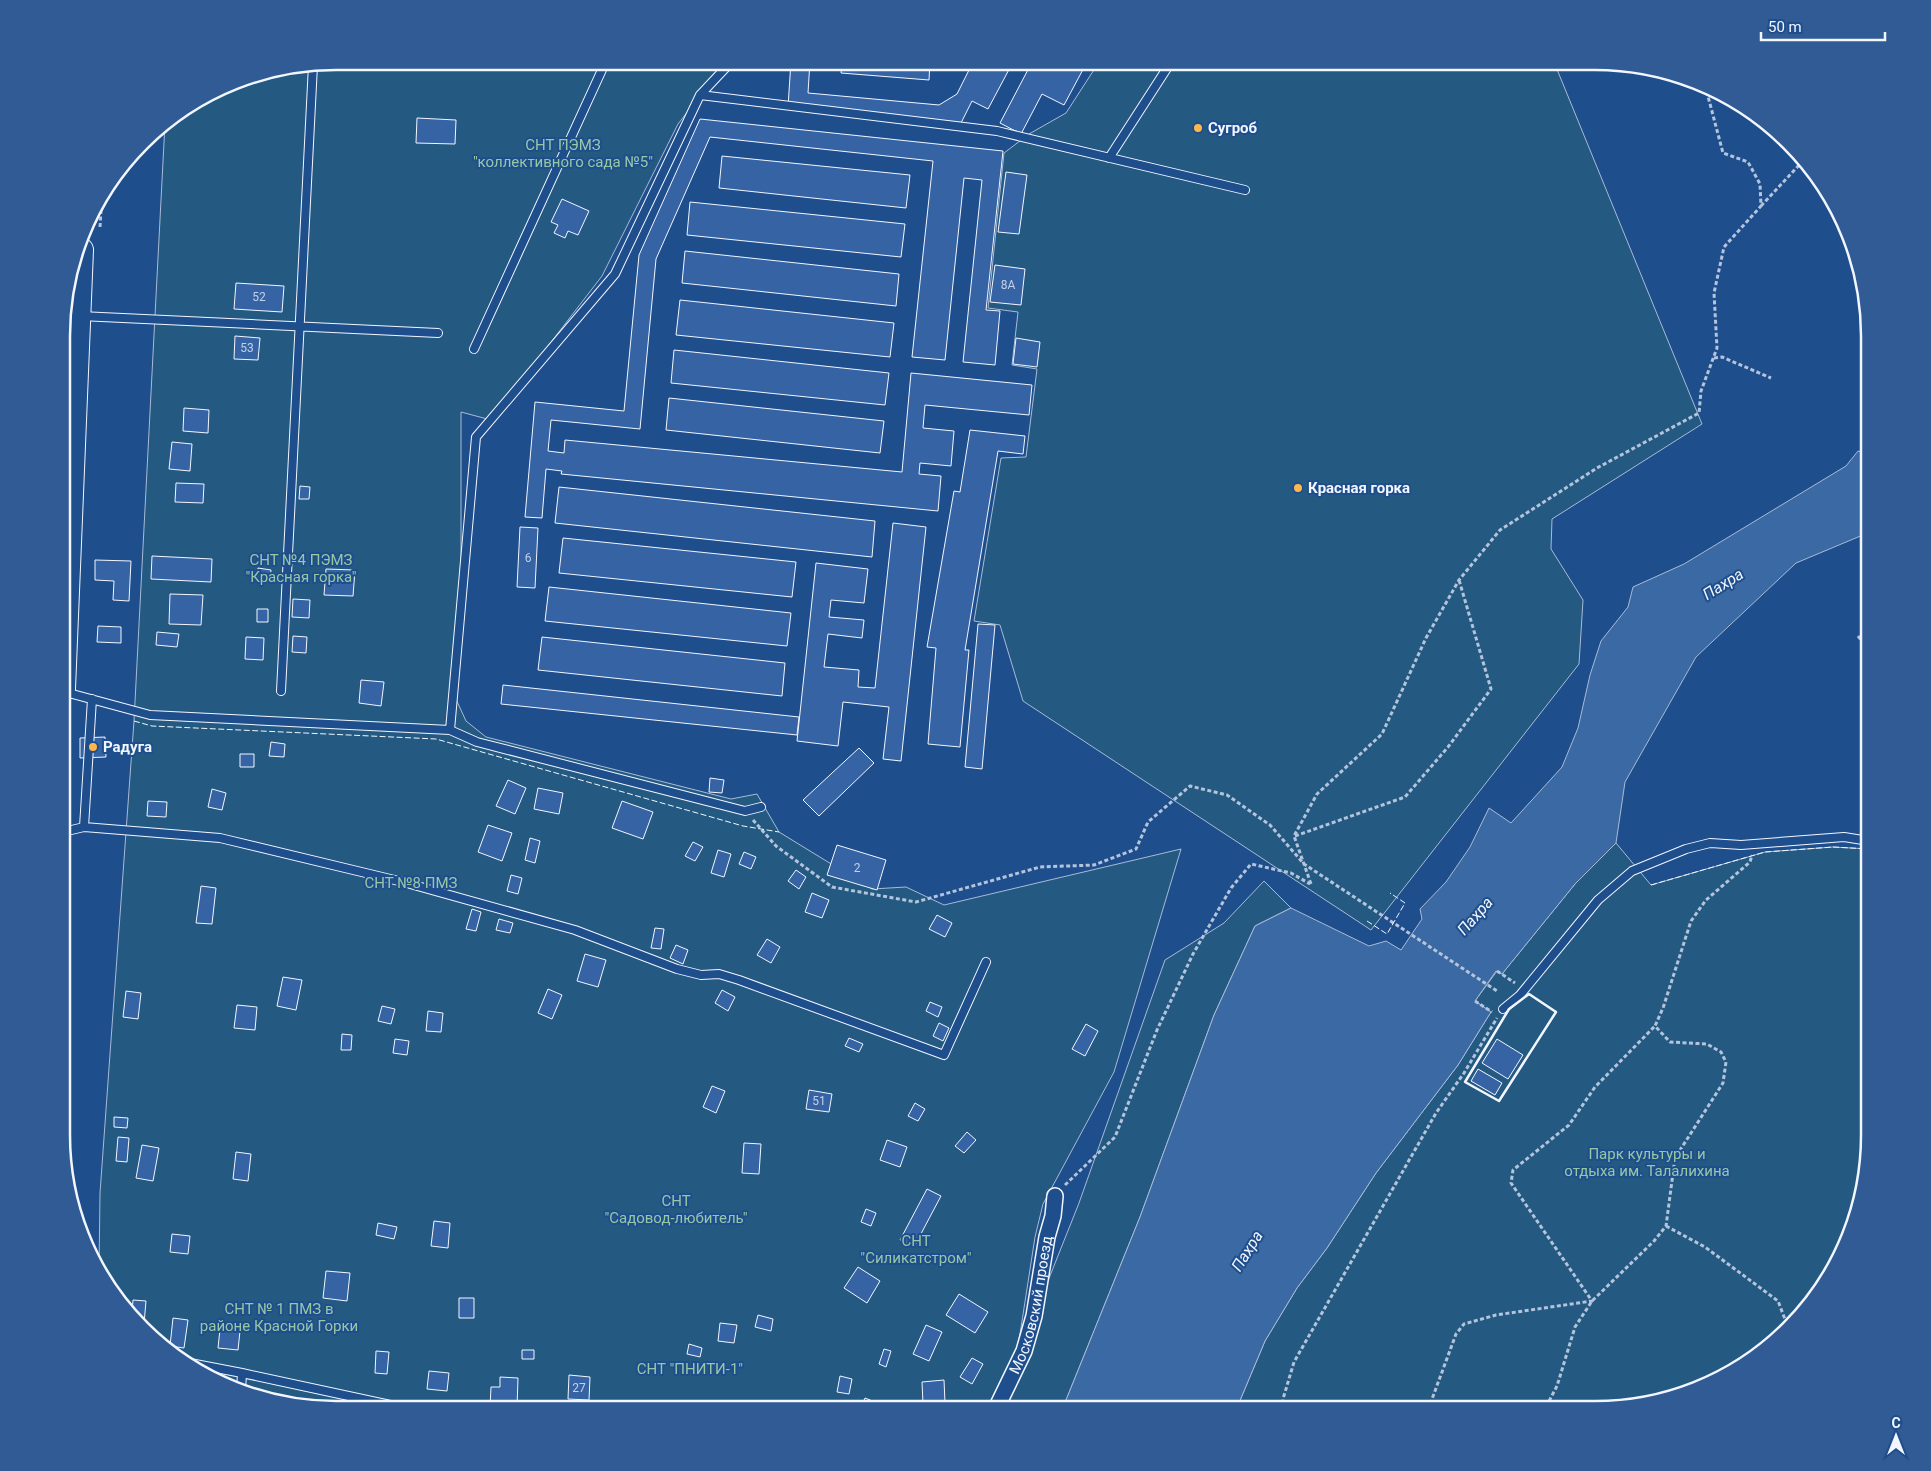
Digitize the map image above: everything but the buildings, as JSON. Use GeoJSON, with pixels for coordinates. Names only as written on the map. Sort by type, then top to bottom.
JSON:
{"type":"FeatureCollection","features":[{"type":"Feature","properties":{"kind":"main road"},"geometry":{"type":"LineString","coordinates":[[70,515],[80,262]]}},
{"type":"Feature","properties":{"kind":"street","name":"Московский проезд"},"geometry":{"type":"LineString","coordinates":[[1000,1401],[1024,1351],[1034,1316],[1047,1237],[1054,1216],[1055,1196]]}},
{"type":"Feature","properties":{"kind":"lane"},"geometry":{"type":"LineString","coordinates":[[474,349],[602,70]]}},
{"type":"Feature","properties":{"kind":"lane"},"geometry":{"type":"LineString","coordinates":[[450,730],[476,438],[615,274],[700,95],[724,70]]}},
{"type":"Feature","properties":{"kind":"lane"},"geometry":{"type":"LineString","coordinates":[[1108,158],[1166,70]]}},
{"type":"Feature","properties":{"kind":"lane"},"geometry":{"type":"LineString","coordinates":[[281,691],[313,71]]}},
{"type":"Feature","properties":{"kind":"lane"},"geometry":{"type":"LineString","coordinates":[[700,95],[997,131],[1245,190]]}},
{"type":"Feature","properties":{"kind":"lane"},"geometry":{"type":"LineString","coordinates":[[78,316],[438,333]]}},
{"type":"Feature","properties":{"kind":"lane"},"geometry":{"type":"LineString","coordinates":[[70,692],[150,715],[450,730],[477,742],[745,811],[760,807]]}},
{"type":"Feature","properties":{"kind":"lane"},"geometry":{"type":"LineString","coordinates":[[84,827],[92,699]]}},
{"type":"Feature","properties":{"kind":"lane"},"geometry":{"type":"LineString","coordinates":[[70,830],[84,827],[220,838],[403,882],[575,930],[677,969],[700,975],[720,974],[739,980],[944,1055],[986,962]]}},
{"type":"Feature","properties":{"kind":"lane"},"geometry":{"type":"LineString","coordinates":[[1503,1009],[1520,995],[1598,900],[1632,871],[1686,849],[1710,843],[1741,844],[1844,837],[1861,840]]}},
{"type":"Feature","properties":{"kind":"lane"},"geometry":{"type":"LineString","coordinates":[[204,1366],[372,1401]]}},
{"type":"Feature","properties":{"kind":"lane"},"geometry":{"type":"LineString","coordinates":[[241,1384],[242,1373]]}},
{"type":"Feature","properties":{"kind":"path"},"geometry":{"type":"LineString","coordinates":[[1708,95],[1723,153],[1748,162],[1760,184],[1761,206]]}},
{"type":"Feature","properties":{"kind":"path"},"geometry":{"type":"LineString","coordinates":[[1055,1196],[1115,1137],[1157,1030],[1194,954],[1231,888],[1252,864],[1291,874],[1311,884],[1294,836],[1317,794],[1382,734],[1426,638],[1459,580],[1500,530],[1597,468],[1699,413],[1702,391],[1717,348],[1714,293],[1724,247],[1799,165]]}},
{"type":"Feature","properties":{"kind":"path"},"geometry":{"type":"LineString","coordinates":[[100,227],[101,211]]}},
{"type":"Feature","properties":{"kind":"path"},"geometry":{"type":"LineString","coordinates":[[1714,358],[1722,357],[1771,378]]}},
{"type":"Feature","properties":{"kind":"path"},"geometry":{"type":"LineString","coordinates":[[1294,836],[1405,797],[1448,747],[1491,689],[1459,580]]}},
{"type":"Feature","properties":{"kind":"path"},"geometry":{"type":"LineString","coordinates":[[1858,636],[1861,640]]}},
{"type":"Feature","properties":{"kind":"path"},"geometry":{"type":"LineString","coordinates":[[745,811],[776,846],[832,887],[916,902],[1040,867],[1094,865],[1136,849],[1148,822],[1190,786],[1227,795],[1270,826],[1304,864],[1497,991]]}},
{"type":"Feature","properties":{"kind":"path"},"geometry":{"type":"LineString","coordinates":[[1592,1301],[1512,1183],[1513,1170],[1569,1125],[1595,1087],[1655,1026],[1663,1008],[1691,921],[1706,900],[1750,862],[1752,856],[1749,850],[1741,844]]}},
{"type":"Feature","properties":{"kind":"path"},"geometry":{"type":"LineString","coordinates":[[1497,971],[1515,984]]}},
{"type":"Feature","properties":{"kind":"path"},"geometry":{"type":"LineString","coordinates":[[1476,1001],[1493,1012]]}},
{"type":"Feature","properties":{"kind":"path"},"geometry":{"type":"LineString","coordinates":[[1283,1401],[1294,1362],[1436,1113],[1464,1073],[1503,1009]]}},
{"type":"Feature","properties":{"kind":"path"},"geometry":{"type":"LineString","coordinates":[[1549,1401],[1557,1386],[1575,1327],[1592,1301],[1654,1241],[1666,1226],[1675,1158],[1723,1083],[1726,1062],[1721,1052],[1707,1044],[1670,1042],[1655,1026]]}},
{"type":"Feature","properties":{"kind":"path"},"geometry":{"type":"LineString","coordinates":[[1666,1226],[1705,1247],[1778,1302],[1786,1320]]}},
{"type":"Feature","properties":{"kind":"path"},"geometry":{"type":"LineString","coordinates":[[1431,1401],[1456,1334],[1464,1324],[1496,1315],[1592,1301]]}},
{"type":"Feature","properties":{"kind":"green space"},"geometry":{"type":"Polygon","coordinates":[[[336,70],[720,70],[678,124],[602,276],[491,420],[461,412],[461,565],[455,697],[466,721],[486,737],[731,799],[757,794],[779,832],[872,889],[906,887],[944,905],[1181,849],[1114,1072],[1043,1204],[1035,1237],[1018,1347],[991,1401],[336,1401],[301,1399],[267,1392],[234,1381],[218,1374],[174,1346],[148,1323],[125,1297],[99,1257],[100,1193],[134,721],[164,133],[188,115],[218,97],[267,79],[301,72],[336,70]]]}},
{"type":"Feature","properties":{"kind":"green space","name":"Красная горка"},"geometry":{"type":"Polygon","coordinates":[[[1094,70],[1557,70],[1702,424],[1552,519],[1551,549],[1583,600],[1579,664],[1371,930],[1023,701],[1000,625],[974,621],[1001,458],[1026,457],[1037,369],[1012,365],[1018,312],[988,308],[1004,153],[1029,134],[1066,113],[1094,70]]]}},
{"type":"Feature","properties":{"kind":"green space","name":"Парк культуры и отдыха им. Талалихина"},"geometry":{"type":"Polygon","coordinates":[[[1616,843],[1651,885],[1765,852],[1833,847],[1861,849],[1861,1135],[1859,1170],[1852,1204],[1841,1237],[1816,1283],[1783,1323],[1743,1356],[1697,1381],[1647,1396],[1595,1401],[1240,1401],[1265,1341],[1297,1288],[1327,1248],[1376,1173],[1458,1065],[1491,1012],[1475,1001],[1497,971],[1502,974],[1575,884],[1616,843]]]}},
{"type":"Feature","properties":{"kind":"green space"},"geometry":{"type":"Polygon","coordinates":[[[1264,881],[1291,908],[1255,926],[1214,1015],[1140,1217],[1066,1401],[1000,1401],[1079,1203],[1165,960],[1224,923],[1264,881]]]}},
{"type":"Feature","properties":{"kind":"water","name":"Пахра"},"geometry":{"type":"Polygon","coordinates":[[[1858,451],[1861,452],[1861,536],[1796,563],[1696,657],[1625,782],[1616,843],[1575,884],[1502,974],[1496,971],[1475,1001],[1491,1012],[1458,1065],[1376,1173],[1327,1248],[1297,1288],[1265,1341],[1240,1401],[1066,1401],[1140,1217],[1214,1015],[1255,926],[1291,908],[1369,946],[1386,941],[1401,950],[1422,919],[1420,909],[1446,882],[1470,847],[1489,808],[1511,823],[1562,767],[1578,728],[1590,675],[1601,641],[1628,607],[1633,587],[1684,564],[1846,466],[1858,451]]]}},
{"type":"Feature","properties":{"kind":"fence"},"geometry":{"type":"LineString","coordinates":[[134,721],[152,726],[436,739],[743,826],[779,832]]}},
{"type":"Feature","properties":{"kind":"fence"},"geometry":{"type":"LineString","coordinates":[[1651,885],[1765,852],[1833,847],[1861,849]]}},
{"type":"Feature","properties":{"kind":"fence"},"geometry":{"type":"LineString","coordinates":[[1367,921],[1387,934],[1405,903],[1390,893]]}},
{"type":"Feature","properties":{"kind":"wall"},"geometry":{"type":"LineString","coordinates":[[1529,994],[1556,1012],[1499,1101],[1465,1082],[1509,1009],[1529,994]]}},
{"type":"Feature","properties":{"kind":"place","name":"Сугроб"},"geometry":{"type":"Point","coordinates":[1198,128]}},
{"type":"Feature","properties":{"kind":"place","name":"Красная горка"},"geometry":{"type":"Point","coordinates":[1298,488]}},
{"type":"Feature","properties":{"kind":"place","name":"Радуга"},"geometry":{"type":"Point","coordinates":[93,747]}},
{"type":"Feature","properties":{"kind":"park label","name":"СНТ ПЭМЗ \"коллективного сада №5\""},"geometry":{"type":"Point","coordinates":[563,154]}},
{"type":"Feature","properties":{"kind":"park label","name":"СНТ №4 ПЭМЗ \"Красная горка\""},"geometry":{"type":"Point","coordinates":[301,568]}},
{"type":"Feature","properties":{"kind":"park label","name":"СНТ №8 ПМЗ"},"geometry":{"type":"Point","coordinates":[411,883]}},
{"type":"Feature","properties":{"kind":"park label","name":"СНТ \"Садовод-любитель\""},"geometry":{"type":"Point","coordinates":[676,1210]}},
{"type":"Feature","properties":{"kind":"park label","name":"СНТ \"Силикатстром\""},"geometry":{"type":"Point","coordinates":[916,1250]}},
{"type":"Feature","properties":{"kind":"park label","name":"СНТ № 1 ПМЗ в районе Красной Горки"},"geometry":{"type":"Point","coordinates":[279,1318]}},
{"type":"Feature","properties":{"kind":"park label","name":"СНТ \"ПНИТИ-1\""},"geometry":{"type":"Point","coordinates":[690,1369]}}]}
